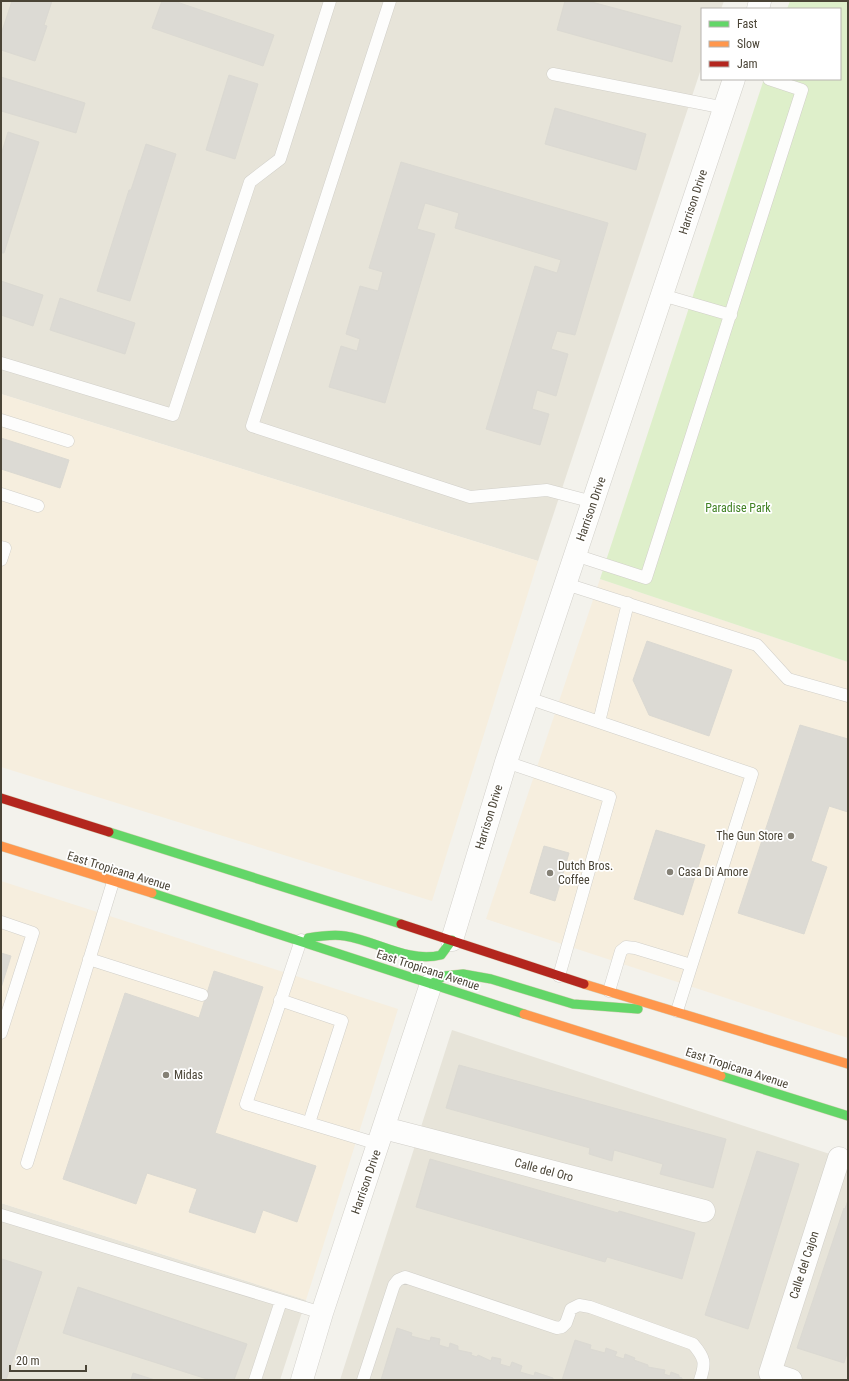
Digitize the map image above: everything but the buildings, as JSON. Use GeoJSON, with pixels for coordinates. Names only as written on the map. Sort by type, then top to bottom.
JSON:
{"type":"FeatureCollection","features":[{"type":"Feature","properties":{"kind":"main road"},"geometry":{"type":"LineString","coordinates":[[1,798],[452,940],[609,992],[847,1060]]}},
{"type":"Feature","properties":{"kind":"main road","name":"East Tropicana Avenue"},"geometry":{"type":"LineString","coordinates":[[1,846],[301,940],[431,984],[848,1116]]}},
{"type":"Feature","properties":{"kind":"main road"},"geometry":{"type":"LineString","coordinates":[[301,940],[317,936],[344,936],[379,944],[405,954],[429,958],[442,954],[452,940]]}},
{"type":"Feature","properties":{"kind":"main road"},"geometry":{"type":"LineString","coordinates":[[431,984],[444,976],[462,974],[491,979],[573,1004],[677,1011]]}},
{"type":"Feature","properties":{"kind":"street","name":"Harrison Drive"},"geometry":{"type":"LineString","coordinates":[[452,940],[506,762],[734,80]]}},
{"type":"Feature","properties":{"kind":"street","name":"Harrison Drive"},"geometry":{"type":"LineString","coordinates":[[302,1380],[322,1313],[431,984]]}},
{"type":"Feature","properties":{"kind":"street","name":"Calle del Oro"},"geometry":{"type":"LineString","coordinates":[[381,1136],[704,1211]]}},
{"type":"Feature","properties":{"kind":"street","name":"Calle del Cajon"},"geometry":{"type":"LineString","coordinates":[[791,1380],[770,1373],[839,1158]]}},
{"type":"Feature","properties":{"kind":"lane"},"geometry":{"type":"LineString","coordinates":[[1,363],[173,415],[250,182],[280,159],[330,1]]}},
{"type":"Feature","properties":{"kind":"lane"},"geometry":{"type":"LineString","coordinates":[[390,1],[252,426],[470,497],[548,490],[593,502]]}},
{"type":"Feature","properties":{"kind":"lane"},"geometry":{"type":"LineString","coordinates":[[553,74],[725,108]]}},
{"type":"Feature","properties":{"kind":"lane"},"geometry":{"type":"LineString","coordinates":[[575,555],[646,578],[802,90],[772,80]]}},
{"type":"Feature","properties":{"kind":"lane"},"geometry":{"type":"LineString","coordinates":[[662,295],[731,315]]}},
{"type":"Feature","properties":{"kind":"lane"},"geometry":{"type":"LineString","coordinates":[[1,420],[68,441]]}},
{"type":"Feature","properties":{"kind":"lane"},"geometry":{"type":"LineString","coordinates":[[1,494],[38,506]]}},
{"type":"Feature","properties":{"kind":"lane"},"geometry":{"type":"LineString","coordinates":[[1,547],[4,548],[1,560]]}},
{"type":"Feature","properties":{"kind":"lane"},"geometry":{"type":"LineString","coordinates":[[566,584],[757,645],[788,678],[848,696]]}},
{"type":"Feature","properties":{"kind":"lane"},"geometry":{"type":"LineString","coordinates":[[599,722],[628,603]]}},
{"type":"Feature","properties":{"kind":"lane"},"geometry":{"type":"LineString","coordinates":[[528,698],[752,774],[677,1011]]}},
{"type":"Feature","properties":{"kind":"lane"},"geometry":{"type":"LineString","coordinates":[[506,762],[610,797],[559,976]]}},
{"type":"Feature","properties":{"kind":"lane"},"geometry":{"type":"LineString","coordinates":[[27,1163],[114,882]]}},
{"type":"Feature","properties":{"kind":"lane"},"geometry":{"type":"LineString","coordinates":[[1,922],[33,933],[1,1033]]}},
{"type":"Feature","properties":{"kind":"lane"},"geometry":{"type":"LineString","coordinates":[[301,940],[246,1104],[309,1123],[381,1136]]}},
{"type":"Feature","properties":{"kind":"lane"},"geometry":{"type":"LineString","coordinates":[[609,992],[621,951],[626,947],[635,948],[692,965]]}},
{"type":"Feature","properties":{"kind":"lane"},"geometry":{"type":"LineString","coordinates":[[89,959],[202,995]]}},
{"type":"Feature","properties":{"kind":"lane"},"geometry":{"type":"LineString","coordinates":[[280,1000],[342,1021],[309,1123]]}},
{"type":"Feature","properties":{"kind":"lane"},"geometry":{"type":"LineString","coordinates":[[1,1215],[322,1313]]}},
{"type":"Feature","properties":{"kind":"lane"},"geometry":{"type":"LineString","coordinates":[[363,1380],[394,1286],[398,1280],[405,1277],[557,1328],[562,1327],[566,1323],[571,1309],[579,1305],[590,1307],[693,1344],[702,1353],[705,1366],[700,1380]]}},
{"type":"Feature","properties":{"kind":"lane"},"geometry":{"type":"LineString","coordinates":[[254,1380],[281,1301]]}},
{"type":"Feature","properties":{"kind":"shaded area"},"geometry":{"type":"Polygon","coordinates":[[[1,1],[724,1],[721,8],[701,8],[701,69],[538,561],[1,394],[1,1]]]}},
{"type":"Feature","properties":{"kind":"shaded area"},"geometry":{"type":"Polygon","coordinates":[[[1,394],[538,561],[432,901],[1,767],[1,394]]]}},
{"type":"Feature","properties":{"kind":"shaded area"},"geometry":{"type":"Polygon","coordinates":[[[600,579],[848,662],[848,1038],[486,919],[600,579]]]}},
{"type":"Feature","properties":{"kind":"shaded area"},"geometry":{"type":"Polygon","coordinates":[[[1,881],[398,1009],[306,1300],[1,1203],[1,881]]]}},
{"type":"Feature","properties":{"kind":"shaded area"},"geometry":{"type":"Polygon","coordinates":[[[452,1030],[848,1160],[848,1380],[340,1380],[452,1030]]]}},
{"type":"Feature","properties":{"kind":"shaded area"},"geometry":{"type":"Polygon","coordinates":[[[1,1203],[306,1300],[280,1380],[1,1380],[1,1203]]]}},
{"type":"Feature","properties":{"kind":"green space","name":"Paradise Park"},"geometry":{"type":"Polygon","coordinates":[[[790,1],[848,1],[848,662],[600,579],[764,80],[841,80],[841,8],[787,8],[790,1]]]}},
{"type":"Feature","properties":{"kind":"traffic: fast"},"geometry":{"type":"LineString","coordinates":[[109,832],[401,924]]}},
{"type":"Feature","properties":{"kind":"traffic: fast"},"geometry":{"type":"LineString","coordinates":[[152,893],[524,1014]]}},
{"type":"Feature","properties":{"kind":"traffic: fast"},"geometry":{"type":"LineString","coordinates":[[308,938],[340,935],[405,954],[429,957],[441,955],[452,940]]}},
{"type":"Feature","properties":{"kind":"traffic: fast"},"geometry":{"type":"LineString","coordinates":[[431,984],[444,976],[463,974],[491,979],[573,1004],[638,1009]]}},
{"type":"Feature","properties":{"kind":"traffic: fast"},"geometry":{"type":"LineString","coordinates":[[721,1076],[848,1116]]}},
{"type":"Feature","properties":{"kind":"traffic: slow"},"geometry":{"type":"LineString","coordinates":[[1,846],[152,893]]}},
{"type":"Feature","properties":{"kind":"traffic: slow"},"geometry":{"type":"LineString","coordinates":[[584,984],[848,1064]]}},
{"type":"Feature","properties":{"kind":"traffic: slow"},"geometry":{"type":"LineString","coordinates":[[524,1014],[721,1076]]}},
{"type":"Feature","properties":{"kind":"traffic: jam"},"geometry":{"type":"LineString","coordinates":[[1,798],[109,832]]}},
{"type":"Feature","properties":{"kind":"traffic: jam"},"geometry":{"type":"LineString","coordinates":[[401,924],[584,984]]}},
{"type":"Feature","properties":{"kind":"place","name":"The Gun Store"},"geometry":{"type":"Point","coordinates":[791,836]}},
{"type":"Feature","properties":{"kind":"place","name":"Casa Di Amore"},"geometry":{"type":"Point","coordinates":[670,872]}},
{"type":"Feature","properties":{"kind":"place","name":"Dutch Bros. Coffee"},"geometry":{"type":"Point","coordinates":[550,873]}},
{"type":"Feature","properties":{"kind":"place","name":"Midas"},"geometry":{"type":"Point","coordinates":[166,1075]}}]}
